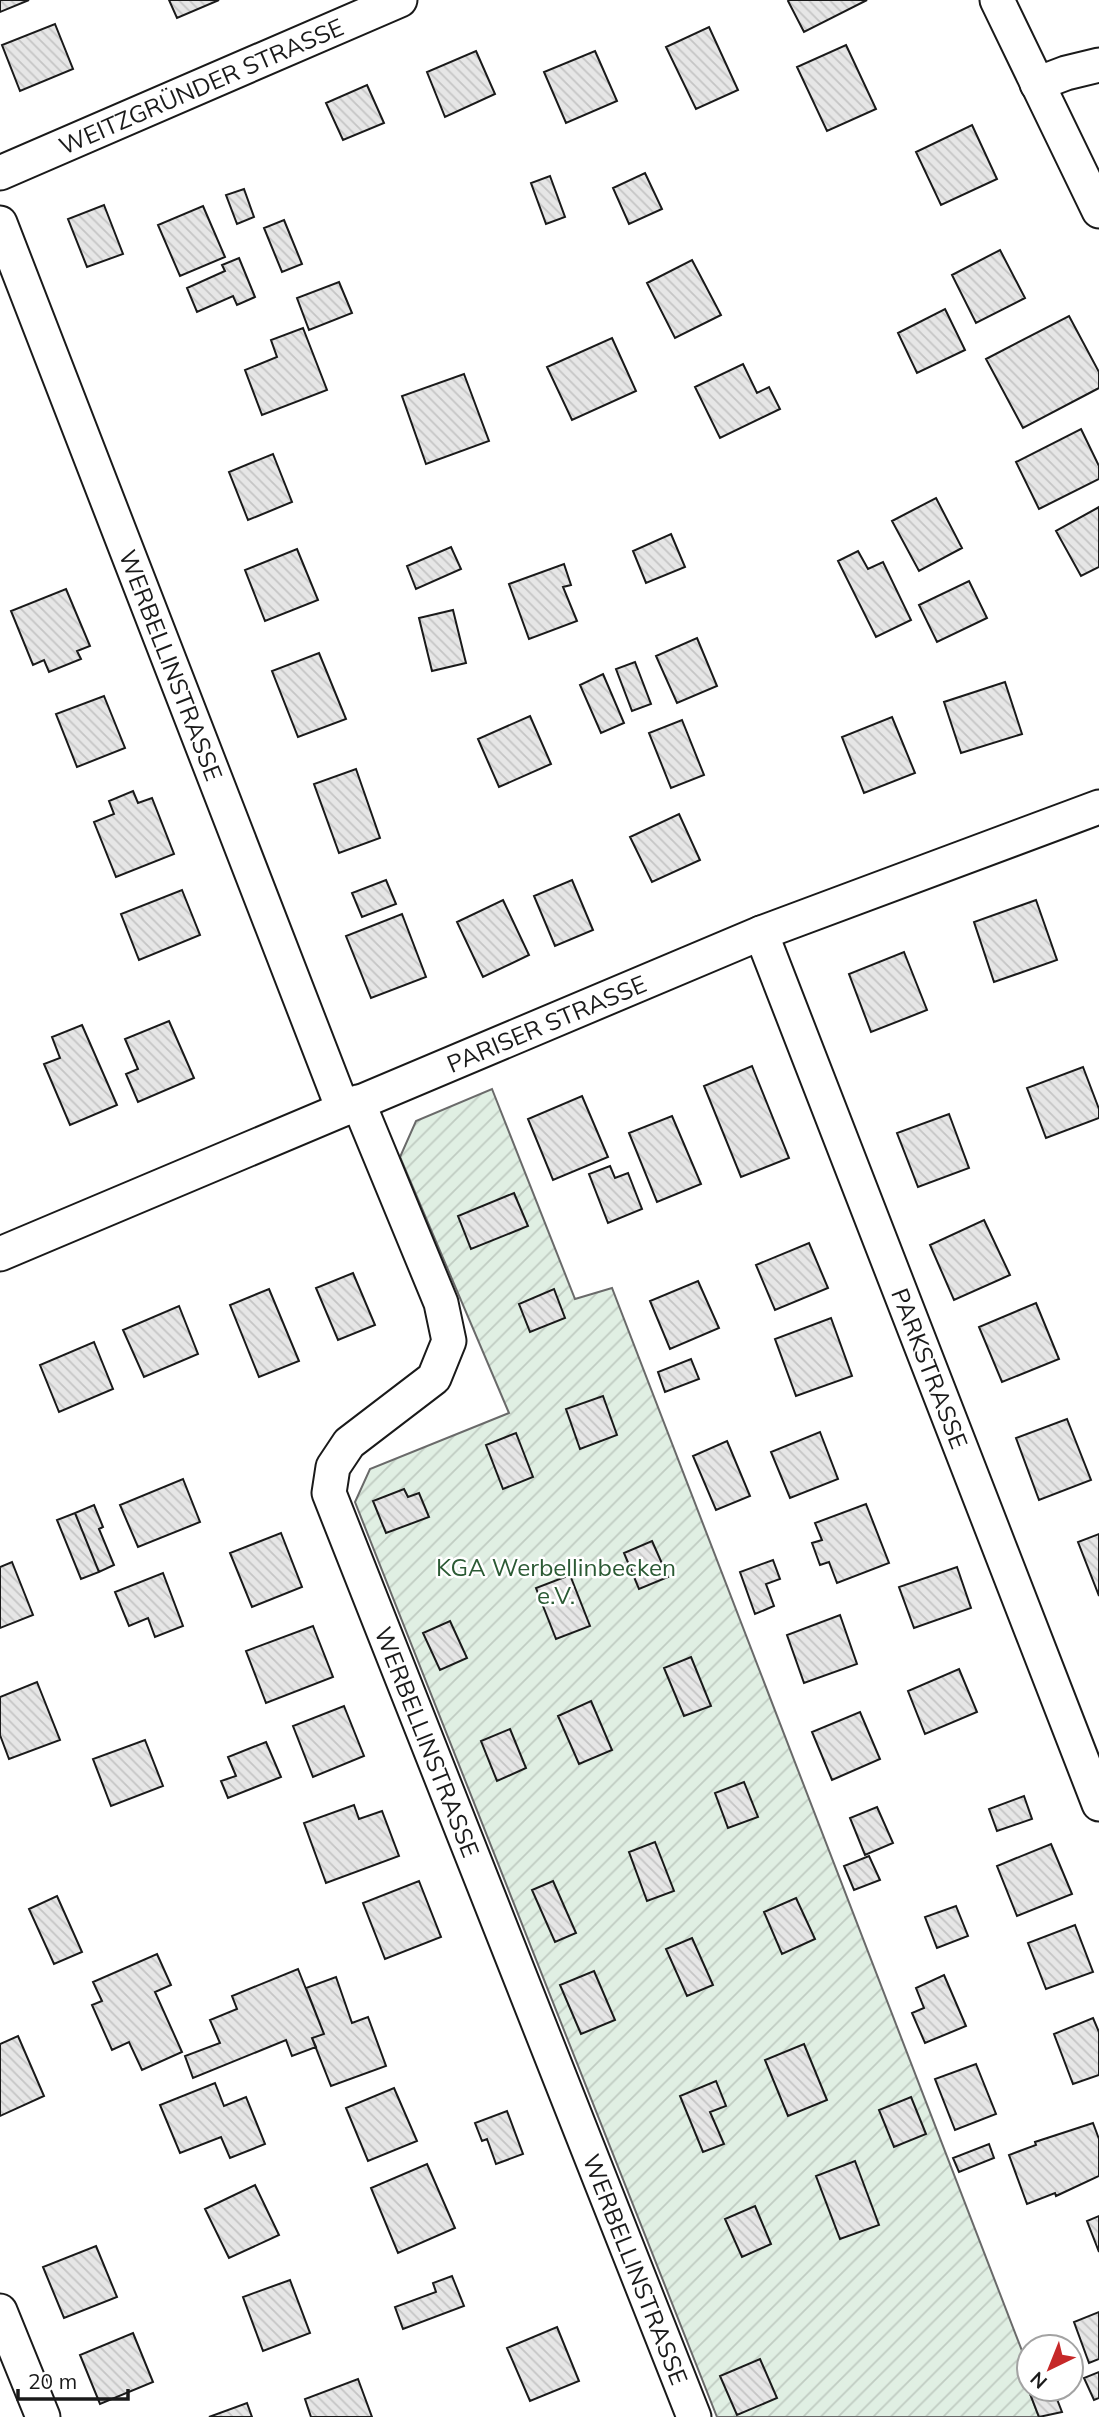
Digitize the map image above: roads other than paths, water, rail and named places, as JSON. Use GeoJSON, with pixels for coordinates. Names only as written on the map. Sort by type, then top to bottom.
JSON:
{"type":"FeatureCollection","features":[{"type":"Feature","properties":{"kind":"street","name":"WEITZGRÜNDER STRASSE"},"geometry":{"type":"LineString","coordinates":[[0,173],[400,0]]}},
{"type":"Feature","properties":{"kind":"street"},"geometry":{"type":"LineString","coordinates":[[997,0],[1099,211]]}},
{"type":"Feature","properties":{"kind":"street"},"geometry":{"type":"LineString","coordinates":[[1037,84],[1099,65]]}},
{"type":"Feature","properties":{"kind":"street","name":"WERBELLINSTRASSE"},"geometry":{"type":"LineString","coordinates":[[0,223],[351,1106],[441,1303],[449,1341],[433,1378],[349,1443],[334,1467],[329,1493],[694,2417]]}},
{"type":"Feature","properties":{"kind":"street","name":"PARISER STRASSE"},"geometry":{"type":"LineString","coordinates":[[0,1254],[761,933],[1099,807]]}},
{"type":"Feature","properties":{"kind":"street","name":"PARKSTRASSE"},"geometry":{"type":"LineString","coordinates":[[761,933],[1099,1804]]}},
{"type":"Feature","properties":{"kind":"street"},"geometry":{"type":"LineString","coordinates":[[0,2311],[43,2417]]}},
{"type":"Feature","properties":{"kind":"park label","name":"KGA Werbellinbecken e.V."},"geometry":{"type":"Point","coordinates":[556,1581]}}]}
